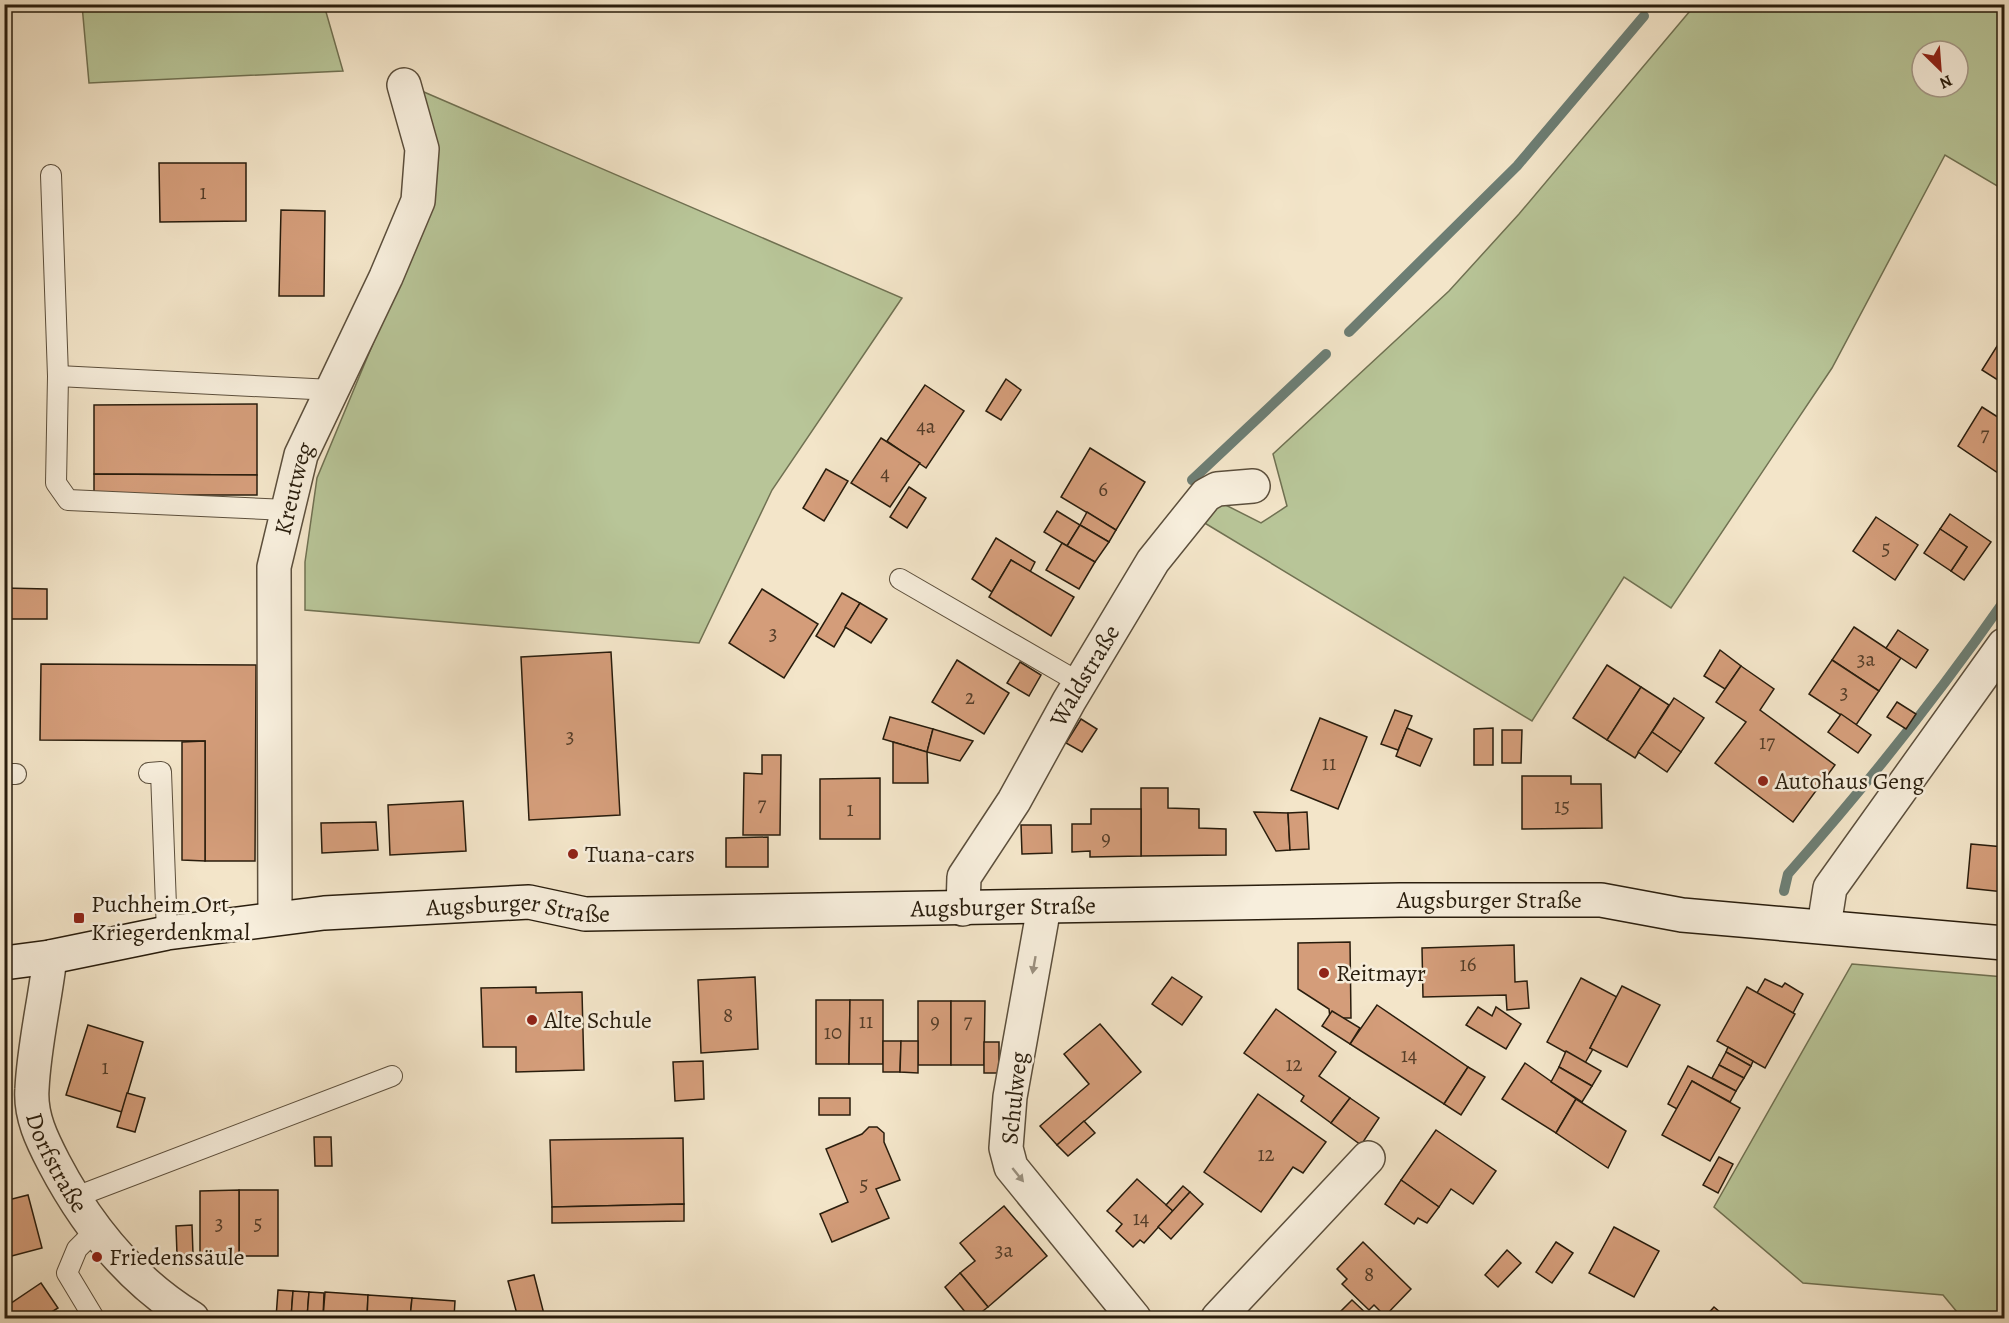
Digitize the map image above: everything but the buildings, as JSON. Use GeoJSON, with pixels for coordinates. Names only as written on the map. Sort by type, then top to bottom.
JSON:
{"type":"FeatureCollection","features":[{"type":"Feature","properties":{"kind":"street","name":"Kreutweg"},"geometry":{"type":"LineString","coordinates":[[275,918],[274,567],[301,455],[386,277],[418,201],[422,149],[404,85]]}},
{"type":"Feature","properties":{"kind":"street","name":"Waldstraße"},"geometry":{"type":"LineString","coordinates":[[963,909],[964,877],[1014,801],[1080,683],[1153,561],[1183,520],[1206,495],[1217,489],[1253,486]]}},
{"type":"Feature","properties":{"kind":"street"},"geometry":{"type":"LineString","coordinates":[[1824,926],[1830,888],[2004,645]]}},
{"type":"Feature","properties":{"kind":"street","name":"Augsburger Straße"},"geometry":{"type":"LineString","coordinates":[[4,963],[50,957],[167,933],[275,918],[529,902],[585,914],[1400,900],[1601,900],[1682,915],[2004,943]]}},
{"type":"Feature","properties":{"kind":"street","name":"Schulweg"},"geometry":{"type":"LineString","coordinates":[[1044,907],[1010,1097],[1006,1148],[1011,1167],[1134,1318]]}},
{"type":"Feature","properties":{"kind":"street","name":"Dorfstraße"},"geometry":{"type":"LineString","coordinates":[[50,957],[32,1090],[33,1110],[39,1134],[73,1198],[94,1231],[132,1274],[184,1317]]}},
{"type":"Feature","properties":{"kind":"street"},"geometry":{"type":"LineString","coordinates":[[1218,1318],[1368,1158]]}},
{"type":"Feature","properties":{"kind":"lane"},"geometry":{"type":"LineString","coordinates":[[51,175],[58,375],[56,483],[68,500],[287,510]]}},
{"type":"Feature","properties":{"kind":"lane"},"geometry":{"type":"LineString","coordinates":[[58,375],[332,390]]}},
{"type":"Feature","properties":{"kind":"lane"},"geometry":{"type":"LineString","coordinates":[[900,579],[1080,683]]}},
{"type":"Feature","properties":{"kind":"lane"},"geometry":{"type":"LineString","coordinates":[[149,773],[161,772],[156,863],[167,933]]}},
{"type":"Feature","properties":{"kind":"lane"},"geometry":{"type":"LineString","coordinates":[[73,1198],[392,1076]]}},
{"type":"Feature","properties":{"kind":"lane"},"geometry":{"type":"LineString","coordinates":[[94,1231],[77,1249],[67,1273],[94,1318]]}},
{"type":"Feature","properties":{"kind":"green space"},"geometry":{"type":"Polygon","coordinates":[[[82,5],[324,5],[343,71],[89,83],[82,5]]]}},
{"type":"Feature","properties":{"kind":"green space"},"geometry":{"type":"Polygon","coordinates":[[[1695,5],[2004,5],[2004,190],[1945,155],[1832,368],[1671,608],[1624,577],[1532,721],[1203,522],[1206,495],[1261,523],[1287,506],[1273,454],[1449,291],[1519,214],[1695,5]]]}},
{"type":"Feature","properties":{"kind":"green space"},"geometry":{"type":"Polygon","coordinates":[[[417,89],[902,298],[772,490],[699,643],[305,610],[305,562],[317,478],[429,209],[417,89]]]}},
{"type":"Feature","properties":{"kind":"green space"},"geometry":{"type":"Polygon","coordinates":[[[1852,964],[2004,977],[2004,1318],[1962,1318],[1943,1295],[1803,1283],[1714,1207],[1852,964]]]}},
{"type":"Feature","properties":{"kind":"waterway"},"geometry":{"type":"LineString","coordinates":[[1349,332],[1517,166],[1644,16]]}},
{"type":"Feature","properties":{"kind":"waterway"},"geometry":{"type":"LineString","coordinates":[[1192,480],[1326,354]]}},
{"type":"Feature","properties":{"kind":"waterway"},"geometry":{"type":"LineString","coordinates":[[1784,891],[1788,874],[1900,740],[2004,601]]}},
{"type":"Feature","properties":{"kind":"place","name":"Autohaus Geng"},"geometry":{"type":"Point","coordinates":[1763,781]}},
{"type":"Feature","properties":{"kind":"place","name":"Tuana-cars"},"geometry":{"type":"Point","coordinates":[573,854]}},
{"type":"Feature","properties":{"kind":"place","name":"Puchheim Ort, Kriegerdenkmal"},"geometry":{"type":"Point","coordinates":[79,918]}},
{"type":"Feature","properties":{"kind":"place","name":"Reitmayr"},"geometry":{"type":"Point","coordinates":[1324,973]}},
{"type":"Feature","properties":{"kind":"place","name":"Alte Schule"},"geometry":{"type":"Point","coordinates":[532,1020]}},
{"type":"Feature","properties":{"kind":"place","name":"Friedenssäule"},"geometry":{"type":"Point","coordinates":[97,1257]}}]}
